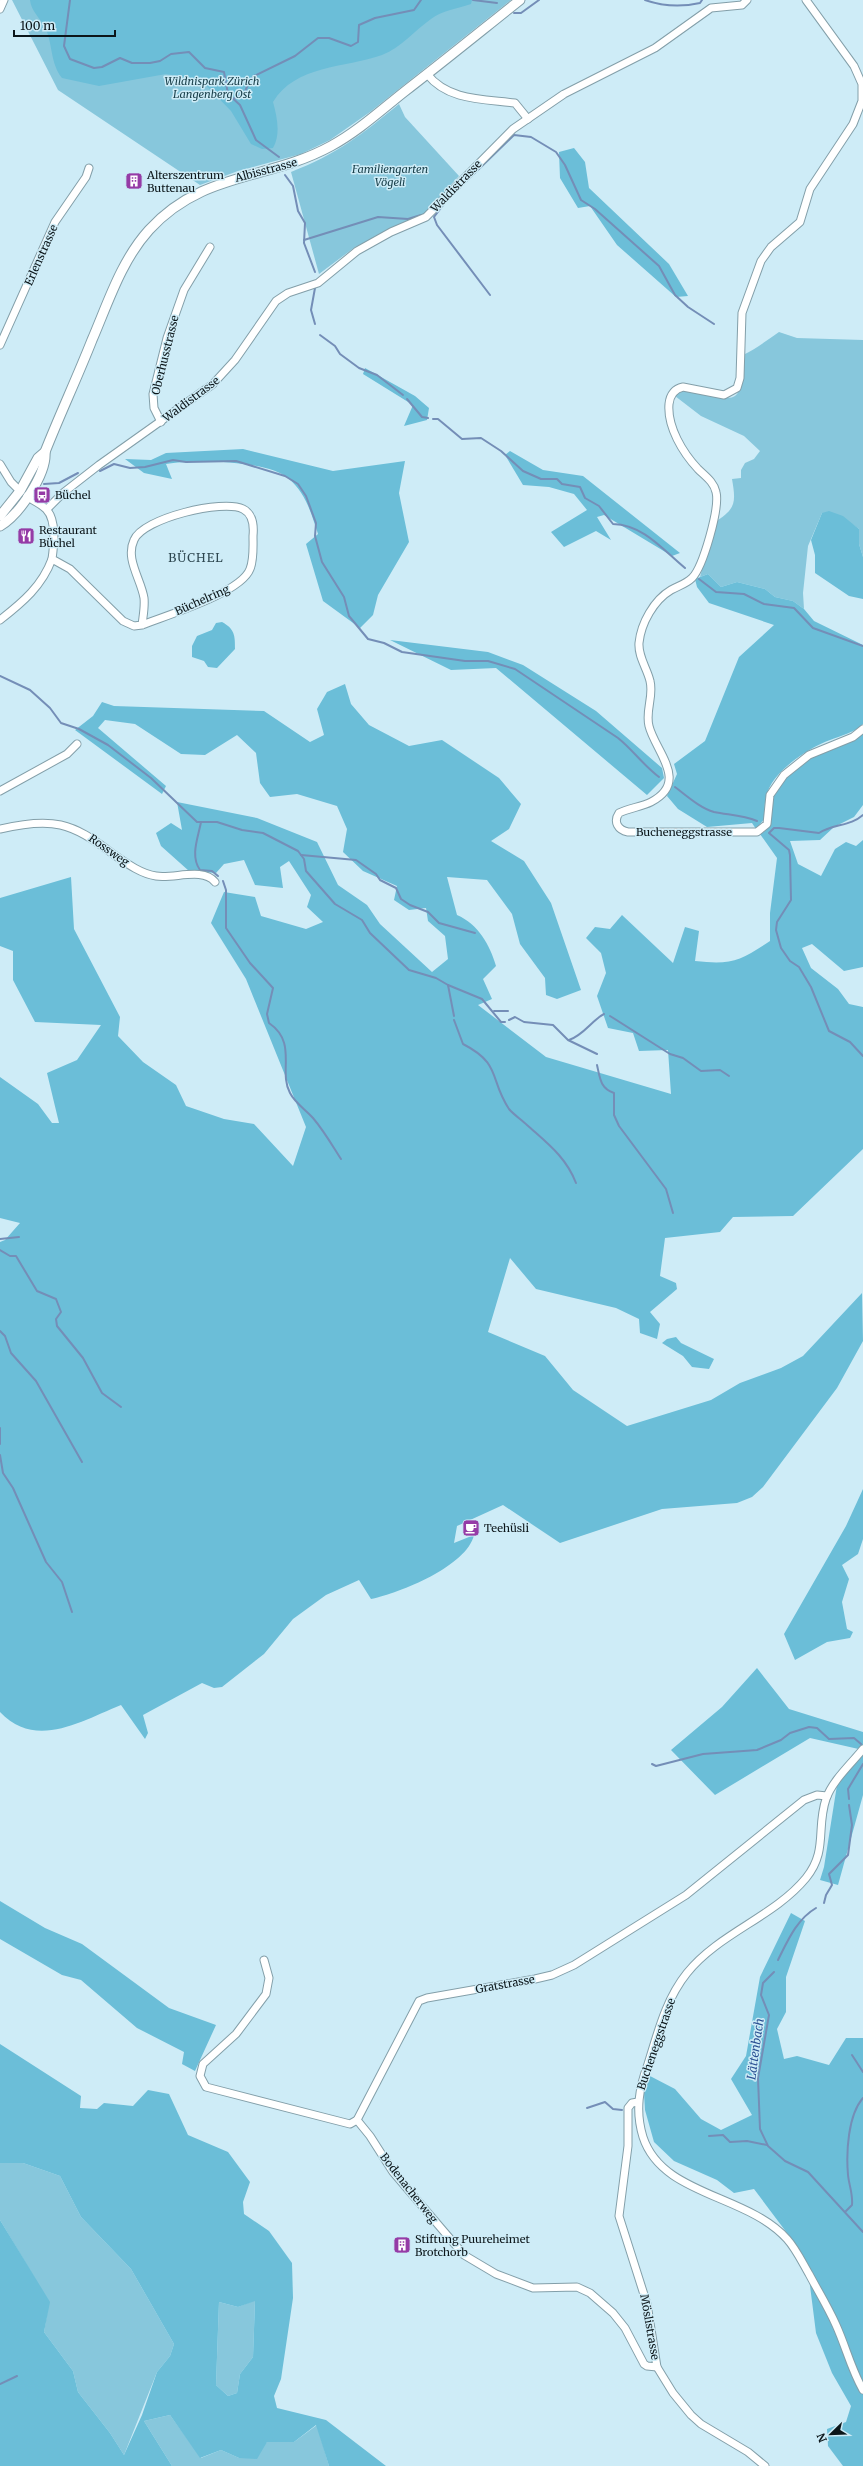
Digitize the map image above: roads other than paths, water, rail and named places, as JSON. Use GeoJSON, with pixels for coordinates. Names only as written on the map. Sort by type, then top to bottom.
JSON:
{"type":"FeatureCollection","features":[{"type":"Feature","properties":{"kind":"main road","name":"Albisstrasse"},"geometry":{"type":"LineString","coordinates":[[0,526],[14,513],[24,494],[42,468],[44,452],[117,281],[134,250],[150,229],[172,208],[202,190],[225,181],[302,160],[333,145],[427,74],[520,0]]}},
{"type":"Feature","properties":{"kind":"main road","name":"Albisstrasse"},"geometry":{"type":"LineString","coordinates":[[0,516],[24,494]]}},
{"type":"Feature","properties":{"kind":"street"},"geometry":{"type":"LineString","coordinates":[[0,9],[4,0]]}},
{"type":"Feature","properties":{"kind":"street"},"geometry":{"type":"LineString","coordinates":[[710,0],[711,8],[742,5],[747,0]]}},
{"type":"Feature","properties":{"kind":"street","name":"Bucheneggstrasse"},"geometry":{"type":"LineString","coordinates":[[806,0],[854,66],[862,84],[862,101],[853,124],[810,189],[800,222],[771,247],[761,262],[742,313],[740,378],[737,388],[724,395],[683,387],[677,389],[670,397],[669,412],[677,437],[692,461],[713,484],[717,503],[700,567],[690,580],[668,592],[657,602],[647,618],[639,644],[640,656],[652,690],[649,726],[668,767],[668,782],[662,792],[653,801],[619,813],[616,817],[617,825],[622,830],[628,832],[703,833],[760,831],[768,821],[770,795],[784,775],[809,755],[853,737],[863,729]]}},
{"type":"Feature","properties":{"kind":"street","name":"Waldistrasse"},"geometry":{"type":"LineString","coordinates":[[47,509],[63,492],[199,396],[221,376],[276,301],[288,293],[318,283],[357,251],[390,232],[426,216],[490,150],[528,119],[576,87],[655,48],[711,8]]}},
{"type":"Feature","properties":{"kind":"street"},"geometry":{"type":"LineString","coordinates":[[427,74],[438,84],[466,98],[515,103],[528,119]]}},
{"type":"Feature","properties":{"kind":"street","name":"Erlenstrasse"},"geometry":{"type":"LineString","coordinates":[[0,345],[55,222],[86,177],[89,168]]}},
{"type":"Feature","properties":{"kind":"street","name":"Oberhusstrasse"},"geometry":{"type":"LineString","coordinates":[[161,422],[154,408],[153,394],[166,338],[184,290],[210,247]]}},
{"type":"Feature","properties":{"kind":"street"},"geometry":{"type":"LineString","coordinates":[[0,464],[11,482],[24,494],[47,509],[54,538],[52,559],[47,572],[36,589],[0,620]]}},
{"type":"Feature","properties":{"kind":"street","name":"Büchelring"},"geometry":{"type":"LineString","coordinates":[[233,507],[246,511],[251,519],[254,529],[252,563],[248,574],[228,590],[216,596],[142,625],[144,598],[132,558],[133,544],[137,534],[165,519],[208,508],[233,507]]}},
{"type":"Feature","properties":{"kind":"street"},"geometry":{"type":"LineString","coordinates":[[52,559],[70,569],[123,621],[134,626],[142,625]]}},
{"type":"Feature","properties":{"kind":"street"},"geometry":{"type":"LineString","coordinates":[[0,791],[67,754],[77,744]]}},
{"type":"Feature","properties":{"kind":"street","name":"Rossweg"},"geometry":{"type":"LineString","coordinates":[[0,829],[54,823],[70,826],[88,834],[125,863],[146,873],[157,876],[206,876],[215,882]]}},
{"type":"Feature","properties":{"kind":"street"},"geometry":{"type":"LineString","coordinates":[[827,1796],[863,1749]]}},
{"type":"Feature","properties":{"kind":"street","name":"Gratstrasse"},"geometry":{"type":"LineString","coordinates":[[357,2120],[419,2001],[427,1998],[535,1979],[564,1971],[686,1895],[804,1800],[817,1795],[827,1796]]}},
{"type":"Feature","properties":{"kind":"street","name":"Bucheneggstrasse"},"geometry":{"type":"LineString","coordinates":[[827,1796],[820,1852],[816,1862],[805,1879],[788,1895],[708,1952],[691,1968],[676,1989],[666,2008],[643,2078],[638,2102],[644,2140],[659,2166],[678,2179],[761,2216],[790,2242],[831,2315],[863,2390]]}},
{"type":"Feature","properties":{"kind":"street"},"geometry":{"type":"LineString","coordinates":[[264,1960],[269,1978],[266,1994],[236,2034],[203,2064],[200,2076],[206,2087],[345,2123],[357,2120]]}},
{"type":"Feature","properties":{"kind":"street","name":"Möslistrasse"},"geometry":{"type":"LineString","coordinates":[[638,2102],[633,2102],[628,2108],[628,2146],[619,2216],[647,2304],[657,2367],[673,2393],[691,2415],[701,2424],[748,2452],[765,2466]]}},
{"type":"Feature","properties":{"kind":"street","name":"Bodenacherweg"},"geometry":{"type":"LineString","coordinates":[[357,2120],[370,2136],[393,2172],[464,2256],[496,2274],[533,2288],[577,2287],[590,2293],[613,2313],[624,2328],[644,2364],[647,2366],[657,2367]]}},
{"type":"Feature","properties":{"kind":"waterway"},"geometry":{"type":"LineString","coordinates":[[70,0],[64,46],[70,59],[94,68],[102,67],[120,58],[132,63],[150,63],[160,61],[171,54],[189,52],[205,68],[224,72],[228,94],[240,105],[256,140],[279,157]]}},
{"type":"Feature","properties":{"kind":"waterway"},"geometry":{"type":"LineString","coordinates":[[233,99],[244,94],[249,82],[254,76],[295,56],[318,38],[329,38],[351,46],[358,42],[359,25],[375,18],[414,10],[421,0]]}},
{"type":"Feature","properties":{"kind":"waterway"},"geometry":{"type":"LineString","coordinates":[[473,0],[497,3]]}},
{"type":"Feature","properties":{"kind":"waterway"},"geometry":{"type":"LineString","coordinates":[[514,13],[521,13],[539,0]]}},
{"type":"Feature","properties":{"kind":"waterway"},"geometry":{"type":"LineString","coordinates":[[645,0],[665,5],[693,4],[700,3],[702,0]]}},
{"type":"Feature","properties":{"kind":"waterway"},"geometry":{"type":"LineString","coordinates":[[450,197],[514,135],[531,137],[556,152],[565,165],[581,200],[595,209],[659,266],[675,295],[688,307],[714,324]]}},
{"type":"Feature","properties":{"kind":"waterway"},"geometry":{"type":"LineString","coordinates":[[285,175],[293,186],[298,211],[305,223],[304,243],[315,272]]}},
{"type":"Feature","properties":{"kind":"waterway"},"geometry":{"type":"LineString","coordinates":[[447,200],[434,217],[437,225],[490,295]]}},
{"type":"Feature","properties":{"kind":"waterway"},"geometry":{"type":"LineString","coordinates":[[304,240],[378,217],[408,219],[421,215]]}},
{"type":"Feature","properties":{"kind":"waterway"},"geometry":{"type":"LineString","coordinates":[[315,288],[311,310],[315,324]]}},
{"type":"Feature","properties":{"kind":"waterway"},"geometry":{"type":"LineString","coordinates":[[320,335],[335,346],[340,354],[359,368],[377,375],[403,395]]}},
{"type":"Feature","properties":{"kind":"waterway"},"geometry":{"type":"LineString","coordinates":[[407,399],[422,417],[428,418]]}},
{"type":"Feature","properties":{"kind":"waterway"},"geometry":{"type":"LineString","coordinates":[[433,419],[438,419],[462,439],[481,438],[501,451],[523,471],[541,479],[557,479],[562,484],[580,487],[585,498],[599,506],[613,524],[624,525],[644,534],[661,546],[685,568]]}},
{"type":"Feature","properties":{"kind":"waterway"},"geometry":{"type":"LineString","coordinates":[[100,471],[114,464],[130,468],[145,467],[173,460],[186,462],[236,461],[285,476],[298,484],[306,496],[316,523],[315,536],[322,562],[344,597],[349,616],[368,639],[384,643],[402,652],[465,661],[488,661],[515,669],[618,738],[659,777]]}},
{"type":"Feature","properties":{"kind":"waterway"},"geometry":{"type":"LineString","coordinates":[[44,484],[59,483],[78,473]]}},
{"type":"Feature","properties":{"kind":"waterway"},"geometry":{"type":"LineString","coordinates":[[699,579],[716,592],[744,594],[764,604],[794,608],[813,628],[863,646]]}},
{"type":"Feature","properties":{"kind":"waterway"},"geometry":{"type":"LineString","coordinates":[[0,676],[30,690],[50,708],[61,723],[79,729],[108,745],[151,778],[197,822],[217,822],[242,830],[263,833],[298,851],[304,859],[306,871],[335,904],[362,920],[370,933],[409,970],[436,978],[448,985],[454,1016]]}},
{"type":"Feature","properties":{"kind":"waterway"},"geometry":{"type":"LineString","coordinates":[[675,787],[704,808],[714,812],[746,817],[757,821]]}},
{"type":"Feature","properties":{"kind":"waterway"},"geometry":{"type":"LineString","coordinates":[[863,815],[858,819],[819,833],[779,828],[774,828],[769,833],[789,850],[790,855],[791,900],[777,922],[776,930],[781,948],[790,961],[799,967],[811,987],[829,1031],[850,1042],[863,1056]]}},
{"type":"Feature","properties":{"kind":"waterway"},"geometry":{"type":"LineString","coordinates":[[201,822],[195,853],[197,865],[200,870],[212,871],[218,876]]}},
{"type":"Feature","properties":{"kind":"waterway"},"geometry":{"type":"LineString","coordinates":[[301,855],[356,860],[376,874],[380,880],[396,888],[401,899],[410,905],[428,912],[439,923],[475,933]]}},
{"type":"Feature","properties":{"kind":"waterway"},"geometry":{"type":"LineString","coordinates":[[223,881],[226,890],[226,928],[250,963],[273,988],[267,1014],[269,1023],[278,1031],[283,1039],[286,1057],[287,1084],[290,1093],[317,1123],[341,1159]]}},
{"type":"Feature","properties":{"kind":"waterway"},"geometry":{"type":"LineString","coordinates":[[448,985],[482,999],[501,1022],[505,1022]]}},
{"type":"Feature","properties":{"kind":"waterway"},"geometry":{"type":"LineString","coordinates":[[494,1011],[508,1011]]}},
{"type":"Feature","properties":{"kind":"waterway"},"geometry":{"type":"LineString","coordinates":[[569,1040],[579,1035],[604,1014]]}},
{"type":"Feature","properties":{"kind":"waterway"},"geometry":{"type":"LineString","coordinates":[[610,1016],[670,1054],[683,1058],[701,1071],[720,1070],[729,1076]]}},
{"type":"Feature","properties":{"kind":"waterway"},"geometry":{"type":"LineString","coordinates":[[509,1020],[515,1017],[524,1022],[553,1025],[568,1040],[597,1054]]}},
{"type":"Feature","properties":{"kind":"waterway"},"geometry":{"type":"LineString","coordinates":[[454,1020],[463,1044],[484,1058],[489,1065],[509,1109],[556,1151],[562,1158],[576,1183]]}},
{"type":"Feature","properties":{"kind":"waterway"},"geometry":{"type":"LineString","coordinates":[[597,1065],[601,1082],[609,1091],[614,1093],[614,1115],[619,1126],[666,1189],[673,1213]]}},
{"type":"Feature","properties":{"kind":"waterway"},"geometry":{"type":"LineString","coordinates":[[0,1239],[19,1237]]}},
{"type":"Feature","properties":{"kind":"waterway"},"geometry":{"type":"LineString","coordinates":[[0,1250],[10,1256],[16,1256],[37,1291],[56,1299],[61,1312],[56,1319],[57,1326],[83,1358],[102,1393],[121,1407]]}},
{"type":"Feature","properties":{"kind":"waterway"},"geometry":{"type":"LineString","coordinates":[[0,1331],[5,1336],[11,1353],[36,1381],[82,1462]]}},
{"type":"Feature","properties":{"kind":"waterway"},"geometry":{"type":"LineString","coordinates":[[0,1428],[0,1444]]}},
{"type":"Feature","properties":{"kind":"waterway"},"geometry":{"type":"LineString","coordinates":[[0,1455],[3,1473],[13,1488],[46,1562],[62,1582],[72,1612]]}},
{"type":"Feature","properties":{"kind":"waterway"},"geometry":{"type":"LineString","coordinates":[[652,1764],[656,1766],[703,1754],[757,1750],[781,1740],[790,1733],[809,1727],[817,1728],[829,1739],[854,1738],[861,1744]]}},
{"type":"Feature","properties":{"kind":"waterway","name":"Lättenbach"},"geometry":{"type":"LineString","coordinates":[[849,1799],[848,1789],[863,1764]]}},
{"type":"Feature","properties":{"kind":"waterway","name":"Lättenbach"},"geometry":{"type":"LineString","coordinates":[[824,1903],[826,1895],[832,1885],[829,1874],[848,1855],[852,1825],[849,1805]]}},
{"type":"Feature","properties":{"kind":"waterway","name":"Lättenbach"},"geometry":{"type":"LineString","coordinates":[[778,1960],[798,1924],[816,1908]]}},
{"type":"Feature","properties":{"kind":"waterway","name":"Lättenbach"},"geometry":{"type":"LineString","coordinates":[[774,1972],[763,1983],[761,1995],[769,2015],[758,2078],[760,2129],[768,2146],[785,2161],[808,2172],[863,2232]]}},
{"type":"Feature","properties":{"kind":"waterway"},"geometry":{"type":"LineString","coordinates":[[852,2055],[863,2072]]}},
{"type":"Feature","properties":{"kind":"waterway"},"geometry":{"type":"LineString","coordinates":[[846,2211],[852,2205],[847,2166],[849,2134],[854,2114],[863,2098]]}},
{"type":"Feature","properties":{"kind":"waterway"},"geometry":{"type":"LineString","coordinates":[[587,2108],[605,2102],[613,2109],[622,2110]]}},
{"type":"Feature","properties":{"kind":"waterway"},"geometry":{"type":"LineString","coordinates":[[709,2136],[723,2135],[730,2142],[747,2141],[767,2145]]}},
{"type":"Feature","properties":{"kind":"waterway"},"geometry":{"type":"LineString","coordinates":[[0,2384],[17,2376]]}},
{"type":"Feature","properties":{"kind":"place","name":"Alterszentrum Buttenau"},"geometry":{"type":"Point","coordinates":[134,181]}},
{"type":"Feature","properties":{"kind":"place","name":"Büchel"},"geometry":{"type":"Point","coordinates":[42,495]}},
{"type":"Feature","properties":{"kind":"place","name":"Restaurant Büchel"},"geometry":{"type":"Point","coordinates":[26,536]}},
{"type":"Feature","properties":{"kind":"place","name":"Teehüsli"},"geometry":{"type":"Point","coordinates":[471,1528]}},
{"type":"Feature","properties":{"kind":"place","name":"Stiftung Puureheimet Brotchorb"},"geometry":{"type":"Point","coordinates":[402,2245]}},
{"type":"Feature","properties":{"kind":"district","name":"BÜCHEL"},"geometry":{"type":"Point","coordinates":[196,557]}},
{"type":"Feature","properties":{"kind":"park label","name":"Wildnispark Zürich Langenberg Ost"},"geometry":{"type":"Point","coordinates":[212,87]}},
{"type":"Feature","properties":{"kind":"park label","name":"Familiengarten Vögeli"},"geometry":{"type":"Point","coordinates":[390,175]}}]}
